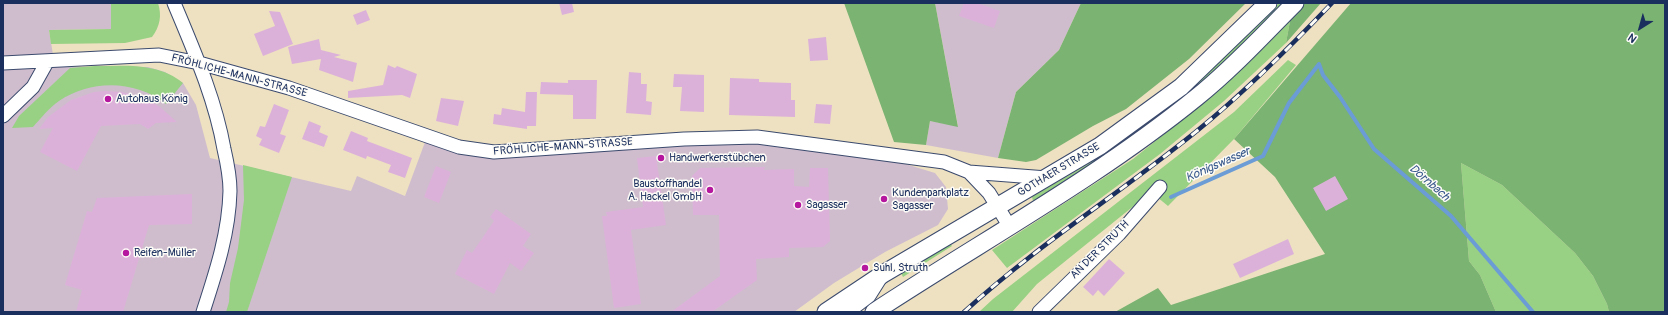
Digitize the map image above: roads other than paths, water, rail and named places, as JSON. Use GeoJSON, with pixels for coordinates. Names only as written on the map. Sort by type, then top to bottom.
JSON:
{"type":"FeatureCollection","features":[{"type":"Feature","properties":{"kind":"main road","name":"GOTHAER STRASSE"},"geometry":{"type":"LineString","coordinates":[[829,311],[884,274],[1100,146],[1181,87],[1268,3]]}},
{"type":"Feature","properties":{"kind":"main road","name":"GOTHAER STRASSE"},"geometry":{"type":"LineString","coordinates":[[874,312],[1010,227],[1132,146],[1197,97],[1240,59],[1295,3]]}},
{"type":"Feature","properties":{"kind":"street"},"geometry":{"type":"LineString","coordinates":[[174,3],[199,64],[220,127],[230,190],[226,234],[218,267],[203,312]]}},
{"type":"Feature","properties":{"kind":"street","name":"FRÖHLICHE-MANN-STRASSE"},"geometry":{"type":"LineString","coordinates":[[3,63],[47,62],[153,54],[199,64],[289,88],[431,139],[471,150],[494,152],[673,140],[756,137],[944,162],[969,172],[984,187],[1010,227]]}},
{"type":"Feature","properties":{"kind":"street"},"geometry":{"type":"LineString","coordinates":[[3,116],[33,87],[47,62]]}},
{"type":"Feature","properties":{"kind":"street"},"geometry":{"type":"LineString","coordinates":[[969,172],[1048,178]]}},
{"type":"Feature","properties":{"kind":"street","name":"AN DER STRUTH"},"geometry":{"type":"LineString","coordinates":[[1039,312],[1119,234],[1160,187]]}},
{"type":"Feature","properties":{"kind":"street"},"geometry":{"type":"LineString","coordinates":[[848,312],[869,296],[884,274]]}},
{"type":"Feature","properties":{"kind":"waterway","name":"Dörnbach"},"geometry":{"type":"LineString","coordinates":[[1319,64],[1323,75],[1340,97],[1374,149],[1451,216],[1533,312]]}},
{"type":"Feature","properties":{"kind":"waterway","name":"Königswasser"},"geometry":{"type":"LineString","coordinates":[[1171,197],[1263,156],[1289,103],[1319,64]]}},
{"type":"Feature","properties":{"kind":"railway"},"geometry":{"type":"LineString","coordinates":[[964,312],[992,287],[1050,241],[1169,153],[1216,115],[1267,68],[1332,3]]}},
{"type":"Feature","properties":{"kind":"place","name":"Autohaus König"},"geometry":{"type":"Point","coordinates":[108,99]}},
{"type":"Feature","properties":{"kind":"place","name":"Handwerkerstübchen"},"geometry":{"type":"Point","coordinates":[661,158]}},
{"type":"Feature","properties":{"kind":"place","name":"Baustoffhandel A. Hackel GmbH"},"geometry":{"type":"Point","coordinates":[710,190]}},
{"type":"Feature","properties":{"kind":"place","name":"Kundenparkplatz Sagasser"},"geometry":{"type":"Point","coordinates":[884,199]}},
{"type":"Feature","properties":{"kind":"place","name":"Sagasser"},"geometry":{"type":"Point","coordinates":[798,205]}},
{"type":"Feature","properties":{"kind":"place","name":"Reifen-Müller"},"geometry":{"type":"Point","coordinates":[126,253]}},
{"type":"Feature","properties":{"kind":"place","name":"Suhl, Struth"},"geometry":{"type":"Point","coordinates":[865,268]}}]}
